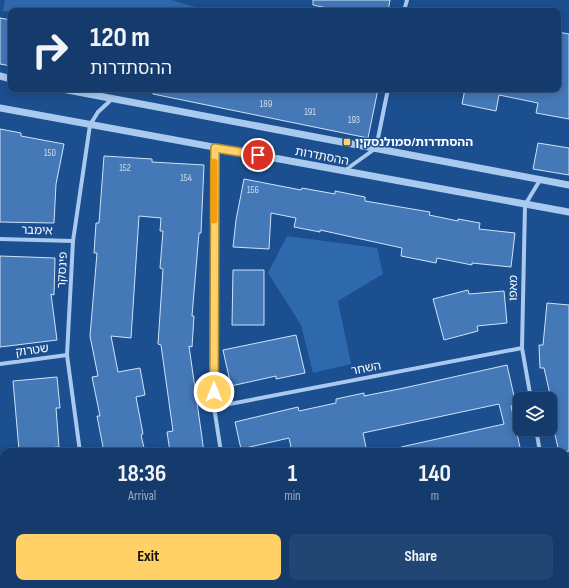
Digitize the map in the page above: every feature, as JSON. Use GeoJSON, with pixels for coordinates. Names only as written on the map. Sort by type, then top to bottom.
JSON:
{"type":"FeatureCollection","features":[{"type":"Feature","properties":{"kind":"street","name":"ההסתדרות"},"geometry":{"type":"LineString","coordinates":[[79,92],[569,185]]}},
{"type":"Feature","properties":{"kind":"street"},"geometry":{"type":"LineString","coordinates":[[344,171],[376,148],[387,92]]}},
{"type":"Feature","properties":{"kind":"street","name":"פינסקר"},"geometry":{"type":"LineString","coordinates":[[79,448],[67,355],[73,241],[90,125],[98,112],[112,98]]}},
{"type":"Feature","properties":{"kind":"street","name":"ההסתדרות"},"geometry":{"type":"LineString","coordinates":[[0,108],[524,205],[569,212]]}},
{"type":"Feature","properties":{"kind":"street"},"geometry":{"type":"LineString","coordinates":[[215,148],[214,407],[220,448]]}},
{"type":"Feature","properties":{"kind":"street"},"geometry":{"type":"LineString","coordinates":[[524,205],[540,180]]}},
{"type":"Feature","properties":{"kind":"street","name":"מאפו"},"geometry":{"type":"LineString","coordinates":[[524,205],[522,348],[530,392]]}},
{"type":"Feature","properties":{"kind":"street","name":"אימבר"},"geometry":{"type":"LineString","coordinates":[[0,239],[73,241]]}},
{"type":"Feature","properties":{"kind":"street","name":"השחר"},"geometry":{"type":"LineString","coordinates":[[214,407],[522,348]]}},
{"type":"Feature","properties":{"kind":"street","name":"שטרוק"},"geometry":{"type":"LineString","coordinates":[[0,364],[67,355]]}},
{"type":"Feature","properties":{"kind":"street"},"geometry":{"type":"LineString","coordinates":[[537,436],[539,448]]}},
{"type":"Feature","properties":{"kind":"shaded area"},"geometry":{"type":"Polygon","coordinates":[[[5,0],[171,0],[199,8],[8,8],[8,12],[3,11],[5,0]]]}},
{"type":"Feature","properties":{"kind":"shaded area"},"geometry":{"type":"Polygon","coordinates":[[[287,236],[377,248],[383,274],[338,301],[351,364],[313,373],[301,325],[268,273],[287,236]]]}},
{"type":"Feature","properties":{"kind":"building"},"geometry":{"type":"Polygon","coordinates":[[[313,0],[390,0],[389,8],[327,8],[313,5],[313,0]]]}},
{"type":"Feature","properties":{"kind":"building"},"geometry":{"type":"Polygon","coordinates":[[[0,18],[8,19],[8,65],[0,64],[0,18]]]}},
{"type":"Feature","properties":{"kind":"building"},"geometry":{"type":"Polygon","coordinates":[[[561,33],[569,34],[569,119],[536,113],[538,103],[499,95],[496,111],[462,104],[464,92],[561,92],[561,33]]]}},
{"type":"Feature","properties":{"kind":"building"},"geometry":{"type":"Polygon","coordinates":[[[153,92],[377,92],[368,138],[153,94],[153,92]]]}},
{"type":"Feature","properties":{"kind":"building"},"geometry":{"type":"Polygon","coordinates":[[[0,129],[21,133],[21,136],[64,144],[56,184],[54,223],[0,222],[0,129]]]}},
{"type":"Feature","properties":{"kind":"building"},"geometry":{"type":"Polygon","coordinates":[[[538,143],[569,148],[569,175],[533,169],[538,143]]]}},
{"type":"Feature","properties":{"kind":"building"},"geometry":{"type":"Polygon","coordinates":[[[104,156],[152,159],[152,162],[204,165],[201,233],[199,233],[192,316],[194,316],[192,347],[189,346],[203,448],[169,448],[167,432],[173,431],[161,345],[158,344],[163,269],[160,268],[163,231],[160,231],[161,218],[139,216],[131,338],[111,336],[118,372],[140,368],[145,395],[136,397],[144,448],[103,448],[97,416],[100,416],[92,377],[98,376],[90,336],[97,253],[94,253],[96,223],[99,223],[104,156]]]}},
{"type":"Feature","properties":{"kind":"building"},"geometry":{"type":"Polygon","coordinates":[[[244,179],[301,190],[302,188],[335,194],[335,191],[365,197],[365,201],[430,212],[429,215],[458,221],[458,219],[480,223],[479,229],[515,233],[511,267],[472,263],[472,265],[437,258],[436,263],[401,256],[402,248],[320,230],[320,232],[294,227],[296,218],[271,213],[269,249],[233,247],[236,220],[244,179]]]}},
{"type":"Feature","properties":{"kind":"building"},"geometry":{"type":"Polygon","coordinates":[[[0,256],[55,258],[54,295],[51,294],[57,340],[0,347],[0,256]]]}},
{"type":"Feature","properties":{"kind":"building"},"geometry":{"type":"Polygon","coordinates":[[[233,270],[264,270],[264,325],[232,325],[233,270]]]}},
{"type":"Feature","properties":{"kind":"building"},"geometry":{"type":"Polygon","coordinates":[[[468,290],[469,294],[504,291],[507,323],[477,326],[478,331],[444,340],[433,299],[468,290]]]}},
{"type":"Feature","properties":{"kind":"building"},"geometry":{"type":"Polygon","coordinates":[[[547,303],[569,305],[569,448],[558,448],[555,436],[557,436],[557,392],[549,392],[544,368],[540,368],[539,345],[543,345],[547,303]]]}},
{"type":"Feature","properties":{"kind":"building"},"geometry":{"type":"Polygon","coordinates":[[[296,335],[305,373],[276,379],[276,376],[231,386],[223,350],[296,335]]]}},
{"type":"Feature","properties":{"kind":"building"},"geometry":{"type":"Polygon","coordinates":[[[507,365],[513,392],[513,406],[511,406],[513,415],[513,436],[518,436],[520,448],[401,448],[504,424],[499,404],[363,433],[366,448],[291,448],[289,438],[241,448],[235,422],[298,407],[299,411],[336,403],[336,399],[364,393],[364,396],[507,365]]]}},
{"type":"Feature","properties":{"kind":"building"},"geometry":{"type":"Polygon","coordinates":[[[57,377],[60,408],[56,408],[59,447],[19,448],[13,381],[57,377]]]}},
{"type":"Feature","properties":{"kind":"slow traffic"},"geometry":{"type":"LineString","coordinates":[[214,162],[214,220]]}},
{"type":"Feature","properties":{"kind":"place","name":"ההסתדרות/סמולנסקין"},"geometry":{"type":"Point","coordinates":[347,142]}},
{"type":"Feature","properties":{"kind":"route"},"geometry":{"type":"LineString","coordinates":[[214,392],[215,148],[258,155]]}}]}
